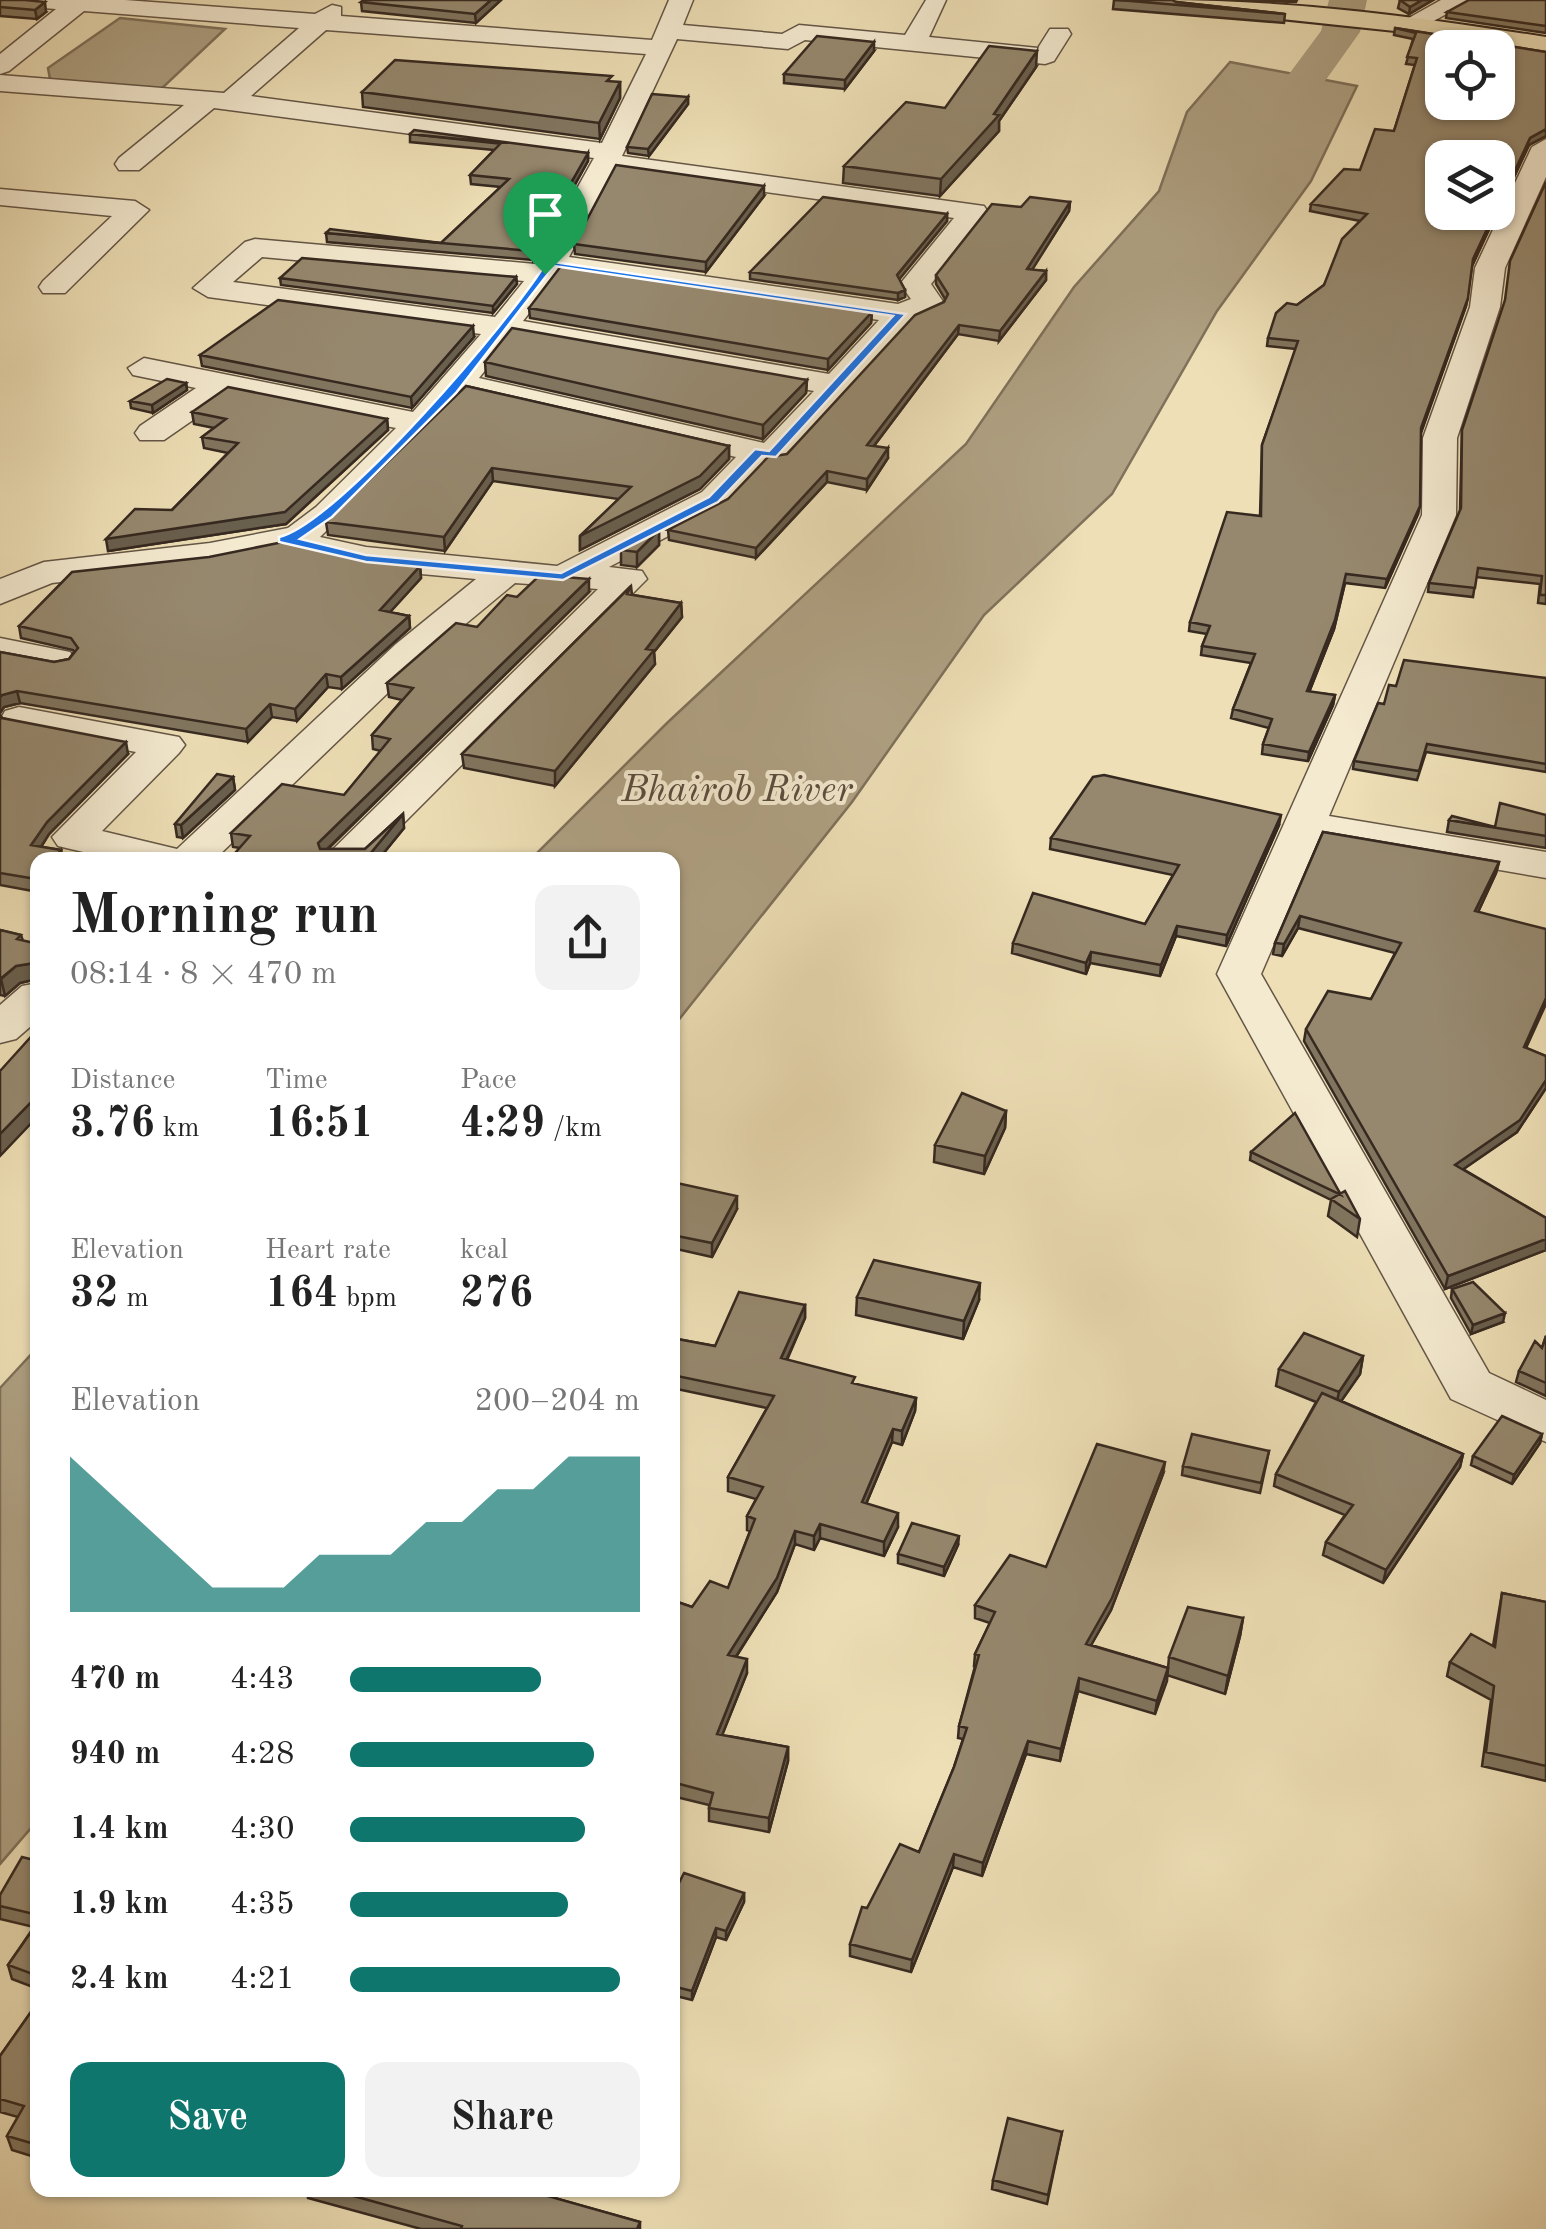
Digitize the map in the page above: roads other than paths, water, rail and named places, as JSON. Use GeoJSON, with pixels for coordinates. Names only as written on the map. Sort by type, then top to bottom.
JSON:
{"type":"FeatureCollection","features":[{"type":"Feature","properties":{"kind":"highway"},"geometry":{"type":"LineString","coordinates":[[1176,0],[1402,23],[1546,46]]}},
{"type":"Feature","properties":{"kind":"street"},"geometry":{"type":"LineString","coordinates":[[29,0],[319,22],[665,39],[788,42],[799,32],[1045,56],[1059,34]]}},
{"type":"Feature","properties":{"kind":"street"},"geometry":{"type":"LineString","coordinates":[[129,164],[219,101],[346,0]]}},
{"type":"Feature","properties":{"kind":"street"},"geometry":{"type":"LineString","coordinates":[[0,593],[44,573],[210,554],[299,536],[328,514],[458,382],[548,268],[612,158],[681,0]]}},
{"type":"Feature","properties":{"kind":"street"},"geometry":{"type":"LineString","coordinates":[[1402,23],[1460,0]]}},
{"type":"Feature","properties":{"kind":"street"},"geometry":{"type":"LineString","coordinates":[[0,66],[81,2]]}},
{"type":"Feature","properties":{"kind":"street"},"geometry":{"type":"LineString","coordinates":[[912,43],[936,3]]}},
{"type":"Feature","properties":{"kind":"street"},"geometry":{"type":"LineString","coordinates":[[0,34],[36,37]]}},
{"type":"Feature","properties":{"kind":"street"},"geometry":{"type":"LineString","coordinates":[[0,83],[219,101],[974,212],[915,284],[928,303],[901,314],[772,455],[458,382]]}},
{"type":"Feature","properties":{"kind":"street"},"geometry":{"type":"LineString","coordinates":[[1546,147],[1490,268],[1485,307],[1440,438],[1438,515],[1239,974],[1470,1386],[1546,1423]]}},
{"type":"Feature","properties":{"kind":"street"},"geometry":{"type":"LineString","coordinates":[[0,198],[136,210],[54,287]]}},
{"type":"Feature","properties":{"kind":"street"},"geometry":{"type":"LineString","coordinates":[[837,385],[502,328],[208,288],[255,248],[548,268],[901,314]]}},
{"type":"Feature","properties":{"kind":"street"},"geometry":{"type":"LineString","coordinates":[[589,406],[656,353]]}},
{"type":"Feature","properties":{"kind":"street"},"geometry":{"type":"LineString","coordinates":[[144,368],[420,423]]}},
{"type":"Feature","properties":{"kind":"street"},"geometry":{"type":"LineString","coordinates":[[152,433],[224,384]]}},
{"type":"Feature","properties":{"kind":"street"},"geometry":{"type":"LineString","coordinates":[[563,577],[714,499],[759,452]]}},
{"type":"Feature","properties":{"kind":"street"},"geometry":{"type":"LineString","coordinates":[[284,539],[366,558],[630,580],[351,852]]}},
{"type":"Feature","properties":{"kind":"street"},"geometry":{"type":"LineString","coordinates":[[198,852],[409,652],[500,578]]}},
{"type":"Feature","properties":{"kind":"street"},"geometry":{"type":"LineString","coordinates":[[0,649],[30,704],[165,744],[73,837],[136,852]]}},
{"type":"Feature","properties":{"kind":"street"},"geometry":{"type":"LineString","coordinates":[[1304,824],[1546,865]]}},
{"type":"Feature","properties":{"kind":"street"},"geometry":{"type":"LineString","coordinates":[[0,1030],[30,1003]]}},
{"type":"Feature","properties":{"kind":"water"},"geometry":{"type":"Polygon","coordinates":[[[120,18],[225,29],[159,91],[50,79],[48,68],[120,18]]]}},
{"type":"Feature","properties":{"kind":"water","name":"Bhairob River"},"geometry":{"type":"Polygon","coordinates":[[[1230,62],[1357,86],[1311,181],[1217,311],[1112,494],[984,615],[852,802],[680,1018],[680,852],[538,852],[667,723],[966,444],[1074,287],[1159,191],[1187,112],[1230,62]]]}},
{"type":"Feature","properties":{"kind":"water"},"geometry":{"type":"Polygon","coordinates":[[[30,1356],[30,1829],[0,1864],[0,1388],[30,1356]]]}},
{"type":"Feature","properties":{"kind":"waterway"},"geometry":{"type":"LineString","coordinates":[[1248,159],[1340,32],[1348,0]]}}]}
